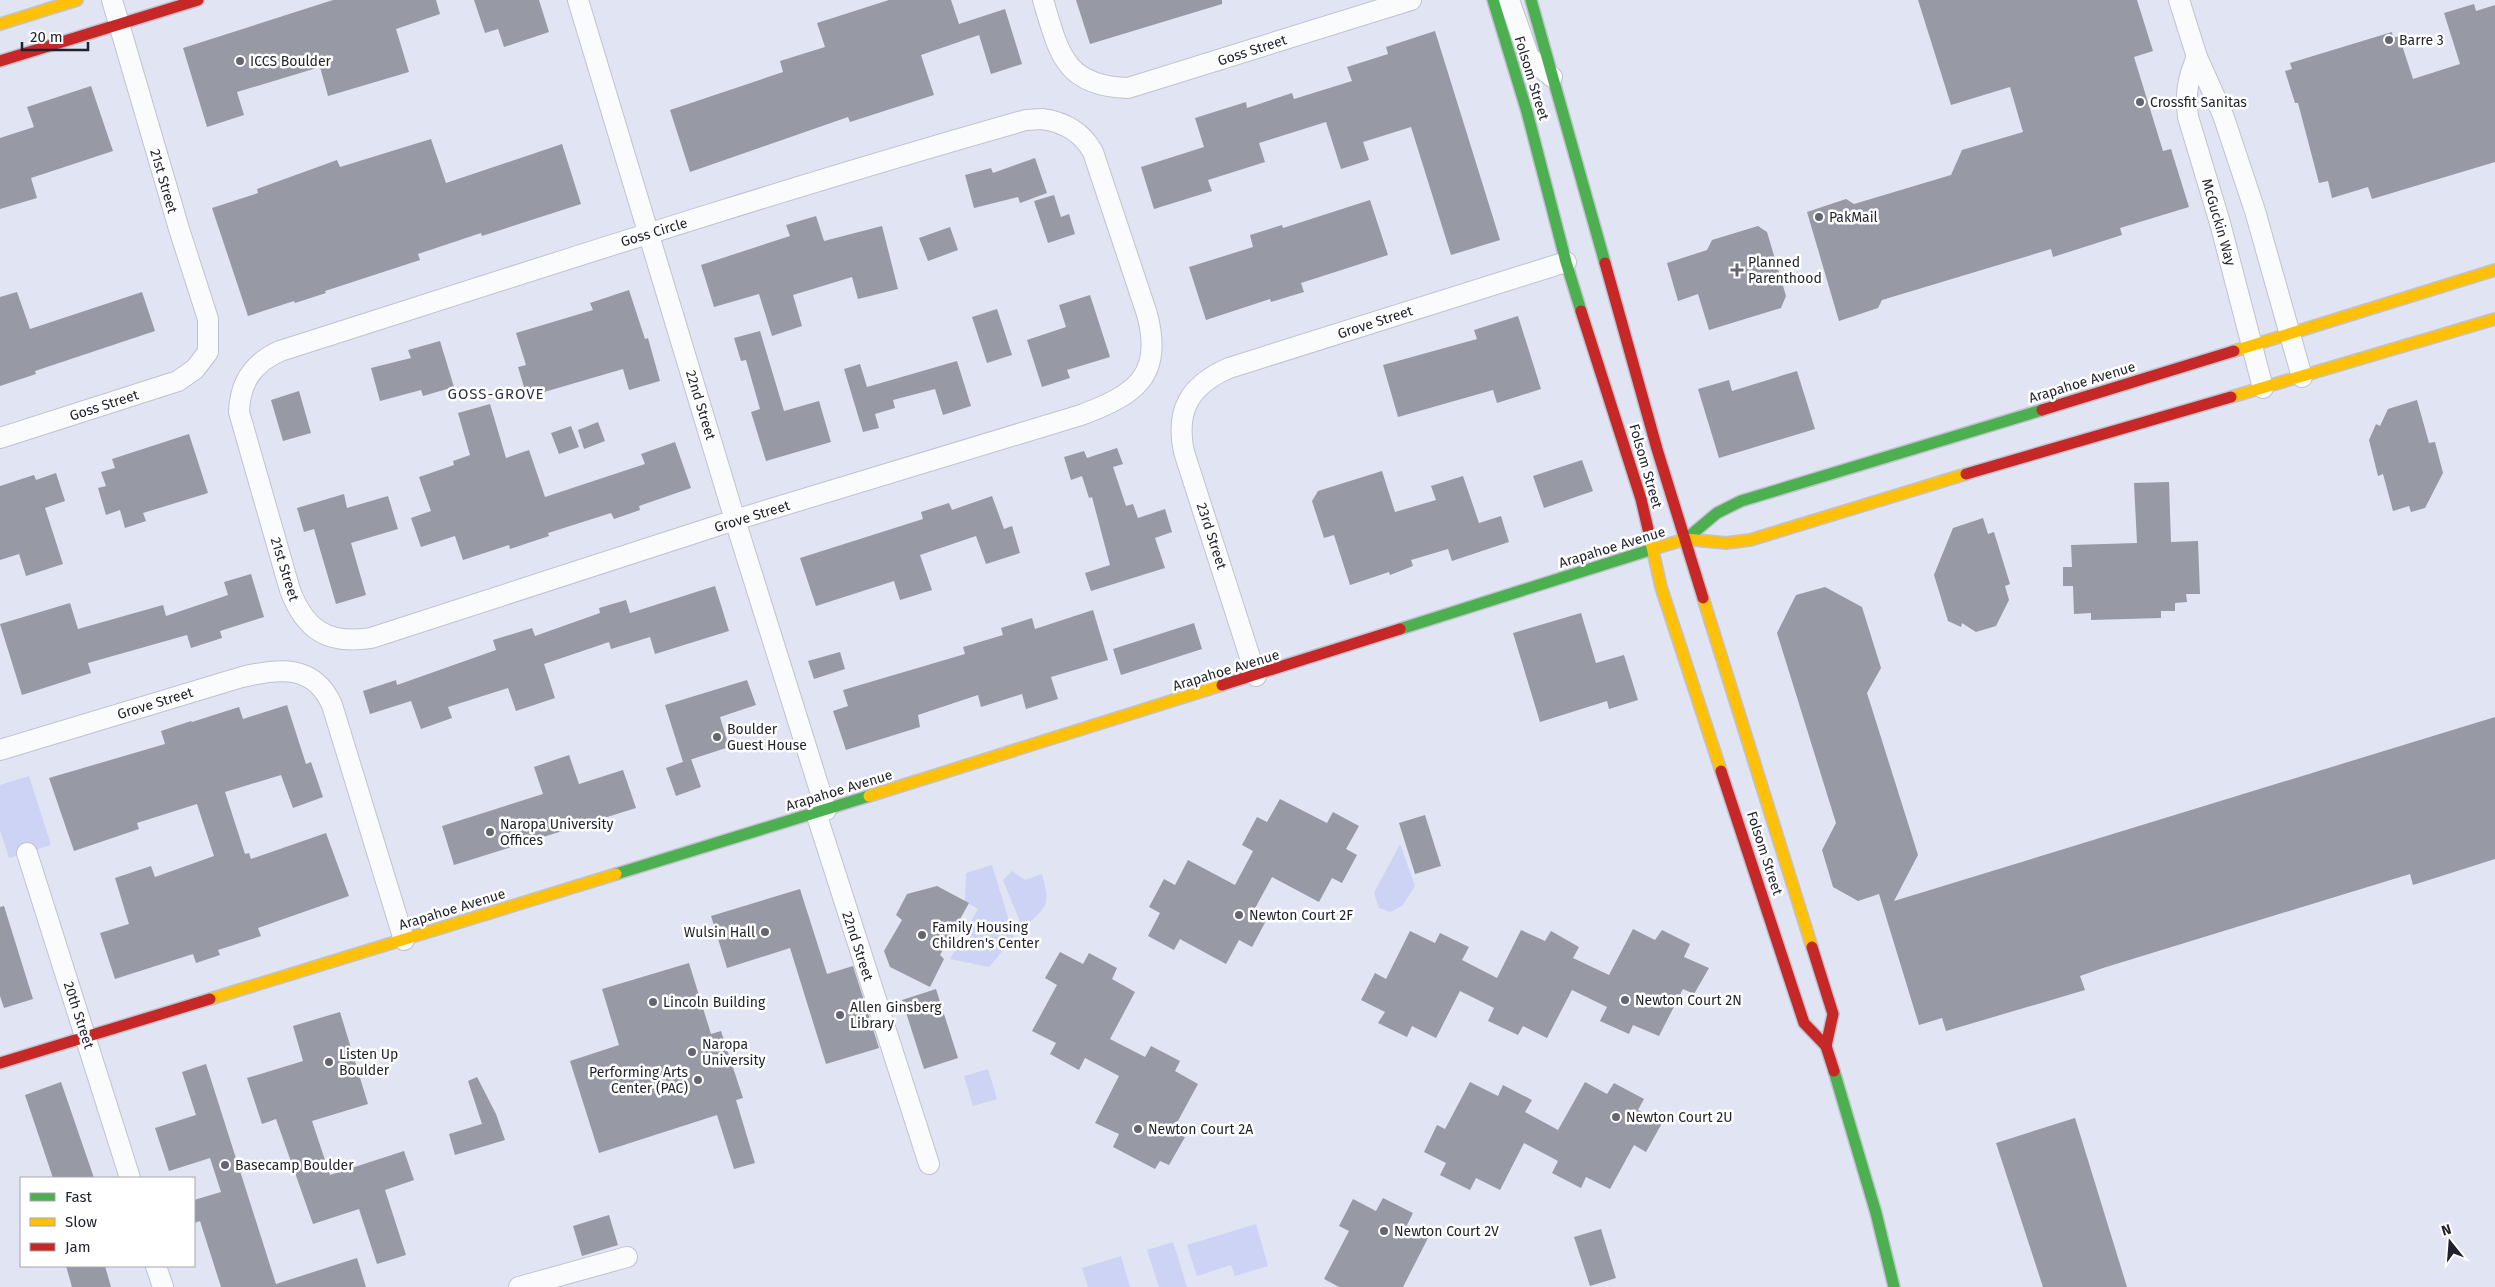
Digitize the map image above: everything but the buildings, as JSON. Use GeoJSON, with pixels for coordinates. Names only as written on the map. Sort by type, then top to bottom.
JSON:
{"type":"FeatureCollection","features":[{"type":"Feature","properties":{"kind":"main road"},"geometry":{"type":"LineString","coordinates":[[0,24],[77,0]]}},
{"type":"Feature","properties":{"kind":"main road"},"geometry":{"type":"LineString","coordinates":[[0,61],[198,0]]}},
{"type":"Feature","properties":{"kind":"main road","name":"Folsom Street"},"geometry":{"type":"LineString","coordinates":[[1493,0],[1527,112],[1566,262],[1638,491],[1661,587],[1804,1023],[1826,1046],[1876,1213],[1894,1287]]}},
{"type":"Feature","properties":{"kind":"main road","name":"Folsom Street"},"geometry":{"type":"LineString","coordinates":[[1531,0],[1657,449],[1833,1014],[1826,1046]]}},
{"type":"Feature","properties":{"kind":"main road","name":"Arapahoe Avenue"},"geometry":{"type":"LineString","coordinates":[[1686,540],[1717,513],[1741,501],[2495,270]]}},
{"type":"Feature","properties":{"kind":"main road","name":"Arapahoe Avenue"},"geometry":{"type":"LineString","coordinates":[[0,1063],[821,812],[1686,540],[1726,542],[1750,540],[2089,437],[2302,377],[2495,319]]}},
{"type":"Feature","properties":{"kind":"street","name":"21st Street"},"geometry":{"type":"LineString","coordinates":[[112,0],[174,214],[208,319],[208,352],[202,361]]}},
{"type":"Feature","properties":{"kind":"street","name":"22nd Street"},"geometry":{"type":"LineString","coordinates":[[578,0],[821,812],[929,1164]]}},
{"type":"Feature","properties":{"kind":"street","name":"Goss Street"},"geometry":{"type":"LineString","coordinates":[[1043,0],[1063,59],[1084,79],[1113,87],[1144,84],[1411,0]]}},
{"type":"Feature","properties":{"kind":"street"},"geometry":{"type":"LineString","coordinates":[[1510,0],[1529,57],[1552,77]]}},
{"type":"Feature","properties":{"kind":"street"},"geometry":{"type":"LineString","coordinates":[[2179,0],[2197,57],[2223,115],[2255,211],[2302,377]]}},
{"type":"Feature","properties":{"kind":"street","name":"McGuckin Way"},"geometry":{"type":"LineString","coordinates":[[2197,57],[2188,76],[2186,103],[2188,117],[2220,223],[2263,388]]}},
{"type":"Feature","properties":{"kind":"street","name":"Goss Circle"},"geometry":{"type":"LineString","coordinates":[[245,384],[249,373],[264,358],[280,351],[922,149],[1026,120],[1056,121],[1076,132],[1093,152],[1147,314],[1153,348],[1146,370]]}},
{"type":"Feature","properties":{"kind":"street","name":"Grove Street"},"geometry":{"type":"LineString","coordinates":[[1191,396],[1211,377],[1229,368],[1566,262]]}},
{"type":"Feature","properties":{"kind":"street","name":"Goss Street"},"geometry":{"type":"LineString","coordinates":[[0,438],[178,381],[202,361]]}},
{"type":"Feature","properties":{"kind":"street","name":"Grove Street"},"geometry":{"type":"LineString","coordinates":[[346,640],[371,638],[735,520],[1081,416],[1128,395],[1146,370]]}},
{"type":"Feature","properties":{"kind":"street","name":"21st Street"},"geometry":{"type":"LineString","coordinates":[[245,384],[239,397],[238,412],[295,604],[305,620],[316,630],[335,639],[346,640]]}},
{"type":"Feature","properties":{"kind":"street","name":"23rd Street"},"geometry":{"type":"LineString","coordinates":[[1191,396],[1180,431],[1184,452],[1256,676]]}},
{"type":"Feature","properties":{"kind":"street","name":"Grove Street"},"geometry":{"type":"LineString","coordinates":[[0,750],[261,672],[287,670],[298,672],[322,687],[332,705],[404,940]]}},
{"type":"Feature","properties":{"kind":"street","name":"20th Street"},"geometry":{"type":"LineString","coordinates":[[27,853],[130,1177]]}},
{"type":"Feature","properties":{"kind":"street"},"geometry":{"type":"LineString","coordinates":[[519,1287],[569,1281],[627,1257]]}},
{"type":"Feature","properties":{"kind":"street"},"geometry":{"type":"LineString","coordinates":[[156,1267],[163,1287]]}},
{"type":"Feature","properties":{"kind":"shaded area"},"geometry":{"type":"Polygon","coordinates":[[[29,776],[51,845],[9,858],[0,830],[0,785],[29,776]]]}},
{"type":"Feature","properties":{"kind":"shaded area"},"geometry":{"type":"Polygon","coordinates":[[[1400,844],[1415,886],[1402,906],[1390,912],[1379,908],[1374,893],[1400,844]]]}},
{"type":"Feature","properties":{"kind":"shaded area"},"geometry":{"type":"Polygon","coordinates":[[[992,865],[1014,937],[989,967],[950,959],[978,909],[965,901],[966,873],[992,865]]]}},
{"type":"Feature","properties":{"kind":"shaded area"},"geometry":{"type":"Polygon","coordinates":[[[1012,871],[1025,880],[1042,874],[1045,885],[1045,905],[1023,929],[1003,880],[1012,871]]]}},
{"type":"Feature","properties":{"kind":"shaded area"},"geometry":{"type":"Polygon","coordinates":[[[988,1069],[997,1099],[973,1106],[964,1076],[988,1069]]]}},
{"type":"Feature","properties":{"kind":"shaded area"},"geometry":{"type":"Polygon","coordinates":[[[1256,1224],[1268,1266],[1235,1276],[1231,1265],[1197,1276],[1187,1245],[1256,1224]]]}},
{"type":"Feature","properties":{"kind":"shaded area"},"geometry":{"type":"Polygon","coordinates":[[[1173,1242],[1187,1287],[1159,1287],[1147,1250],[1173,1242]]]}},
{"type":"Feature","properties":{"kind":"shaded area"},"geometry":{"type":"Polygon","coordinates":[[[1121,1256],[1130,1287],[1088,1287],[1082,1268],[1121,1256]]]}},
{"type":"Feature","properties":{"kind":"traffic: fast"},"geometry":{"type":"LineString","coordinates":[[1493,0],[1527,112],[1566,262],[1581,311]]}},
{"type":"Feature","properties":{"kind":"traffic: fast"},"geometry":{"type":"LineString","coordinates":[[1531,0],[1605,263]]}},
{"type":"Feature","properties":{"kind":"traffic: fast"},"geometry":{"type":"LineString","coordinates":[[1686,539],[1717,513],[1741,501],[2042,410]]}},
{"type":"Feature","properties":{"kind":"traffic: fast"},"geometry":{"type":"LineString","coordinates":[[1400,629],[1656,548]]}},
{"type":"Feature","properties":{"kind":"traffic: fast"},"geometry":{"type":"LineString","coordinates":[[616,874],[869,796]]}},
{"type":"Feature","properties":{"kind":"traffic: fast"},"geometry":{"type":"LineString","coordinates":[[1834,1071],[1876,1213],[1894,1287]]}},
{"type":"Feature","properties":{"kind":"traffic: slow"},"geometry":{"type":"LineString","coordinates":[[0,24],[77,0]]}},
{"type":"Feature","properties":{"kind":"traffic: slow"},"geometry":{"type":"LineString","coordinates":[[2234,351],[2495,270]]}},
{"type":"Feature","properties":{"kind":"traffic: slow"},"geometry":{"type":"LineString","coordinates":[[2231,397],[2495,319]]}},
{"type":"Feature","properties":{"kind":"traffic: slow"},"geometry":{"type":"LineString","coordinates":[[1656,548],[1686,539],[1726,543],[1750,540],[1966,474]]}},
{"type":"Feature","properties":{"kind":"traffic: slow"},"geometry":{"type":"LineString","coordinates":[[1648,529],[1661,587],[1721,771]]}},
{"type":"Feature","properties":{"kind":"traffic: slow"},"geometry":{"type":"LineString","coordinates":[[1703,598],[1812,947]]}},
{"type":"Feature","properties":{"kind":"traffic: slow"},"geometry":{"type":"LineString","coordinates":[[869,796],[1222,685]]}},
{"type":"Feature","properties":{"kind":"traffic: slow"},"geometry":{"type":"LineString","coordinates":[[210,999],[616,874]]}},
{"type":"Feature","properties":{"kind":"traffic: jam"},"geometry":{"type":"LineString","coordinates":[[0,61],[198,0]]}},
{"type":"Feature","properties":{"kind":"traffic: jam"},"geometry":{"type":"LineString","coordinates":[[1605,263],[1657,449],[1703,598]]}},
{"type":"Feature","properties":{"kind":"traffic: jam"},"geometry":{"type":"LineString","coordinates":[[1581,311],[1641,499],[1648,529]]}},
{"type":"Feature","properties":{"kind":"traffic: jam"},"geometry":{"type":"LineString","coordinates":[[2042,410],[2234,351]]}},
{"type":"Feature","properties":{"kind":"traffic: jam"},"geometry":{"type":"LineString","coordinates":[[1966,474],[2231,397]]}},
{"type":"Feature","properties":{"kind":"traffic: jam"},"geometry":{"type":"LineString","coordinates":[[1222,685],[1400,629]]}},
{"type":"Feature","properties":{"kind":"traffic: jam"},"geometry":{"type":"LineString","coordinates":[[1721,771],[1804,1023],[1826,1046],[1834,1071]]}},
{"type":"Feature","properties":{"kind":"traffic: jam"},"geometry":{"type":"LineString","coordinates":[[1812,947],[1833,1014],[1826,1046]]}},
{"type":"Feature","properties":{"kind":"traffic: jam"},"geometry":{"type":"LineString","coordinates":[[0,1063],[210,999]]}},
{"type":"Feature","properties":{"kind":"place","name":"Barre 3"},"geometry":{"type":"Point","coordinates":[2389,40]}},
{"type":"Feature","properties":{"kind":"place","name":"ICCS Boulder"},"geometry":{"type":"Point","coordinates":[240,61]}},
{"type":"Feature","properties":{"kind":"place","name":"Crossfit Sanitas"},"geometry":{"type":"Point","coordinates":[2140,102]}},
{"type":"Feature","properties":{"kind":"place","name":"PakMail"},"geometry":{"type":"Point","coordinates":[1819,217]}},
{"type":"Feature","properties":{"kind":"place","name":"Planned Parenthood"},"geometry":{"type":"Point","coordinates":[1737,270]}},
{"type":"Feature","properties":{"kind":"place","name":"Boulder Guest House"},"geometry":{"type":"Point","coordinates":[717,737]}},
{"type":"Feature","properties":{"kind":"place","name":"Naropa University Offices"},"geometry":{"type":"Point","coordinates":[490,832]}},
{"type":"Feature","properties":{"kind":"place","name":"Newton Court 2F"},"geometry":{"type":"Point","coordinates":[1239,915]}},
{"type":"Feature","properties":{"kind":"place","name":"Wulsin Hall"},"geometry":{"type":"Point","coordinates":[765,932]}},
{"type":"Feature","properties":{"kind":"place","name":"Family Housing Children's Center"},"geometry":{"type":"Point","coordinates":[922,935]}},
{"type":"Feature","properties":{"kind":"place","name":"Newton Court 2N"},"geometry":{"type":"Point","coordinates":[1625,1000]}},
{"type":"Feature","properties":{"kind":"place","name":"Lincoln Building"},"geometry":{"type":"Point","coordinates":[653,1002]}},
{"type":"Feature","properties":{"kind":"place","name":"Allen Ginsberg Library"},"geometry":{"type":"Point","coordinates":[840,1015]}},
{"type":"Feature","properties":{"kind":"place","name":"Naropa University"},"geometry":{"type":"Point","coordinates":[692,1052]}},
{"type":"Feature","properties":{"kind":"place","name":"Listen Up Boulder"},"geometry":{"type":"Point","coordinates":[329,1062]}},
{"type":"Feature","properties":{"kind":"place","name":"Performing Arts Center (PAC)"},"geometry":{"type":"Point","coordinates":[698,1080]}},
{"type":"Feature","properties":{"kind":"place","name":"Newton Court 2U"},"geometry":{"type":"Point","coordinates":[1616,1117]}},
{"type":"Feature","properties":{"kind":"place","name":"Newton Court 2A"},"geometry":{"type":"Point","coordinates":[1138,1129]}},
{"type":"Feature","properties":{"kind":"place","name":"Basecamp Boulder"},"geometry":{"type":"Point","coordinates":[225,1165]}},
{"type":"Feature","properties":{"kind":"place","name":"Newton Court 2V"},"geometry":{"type":"Point","coordinates":[1384,1231]}},
{"type":"Feature","properties":{"kind":"district","name":"GOSS-GROVE"},"geometry":{"type":"Point","coordinates":[496,394]}}]}
